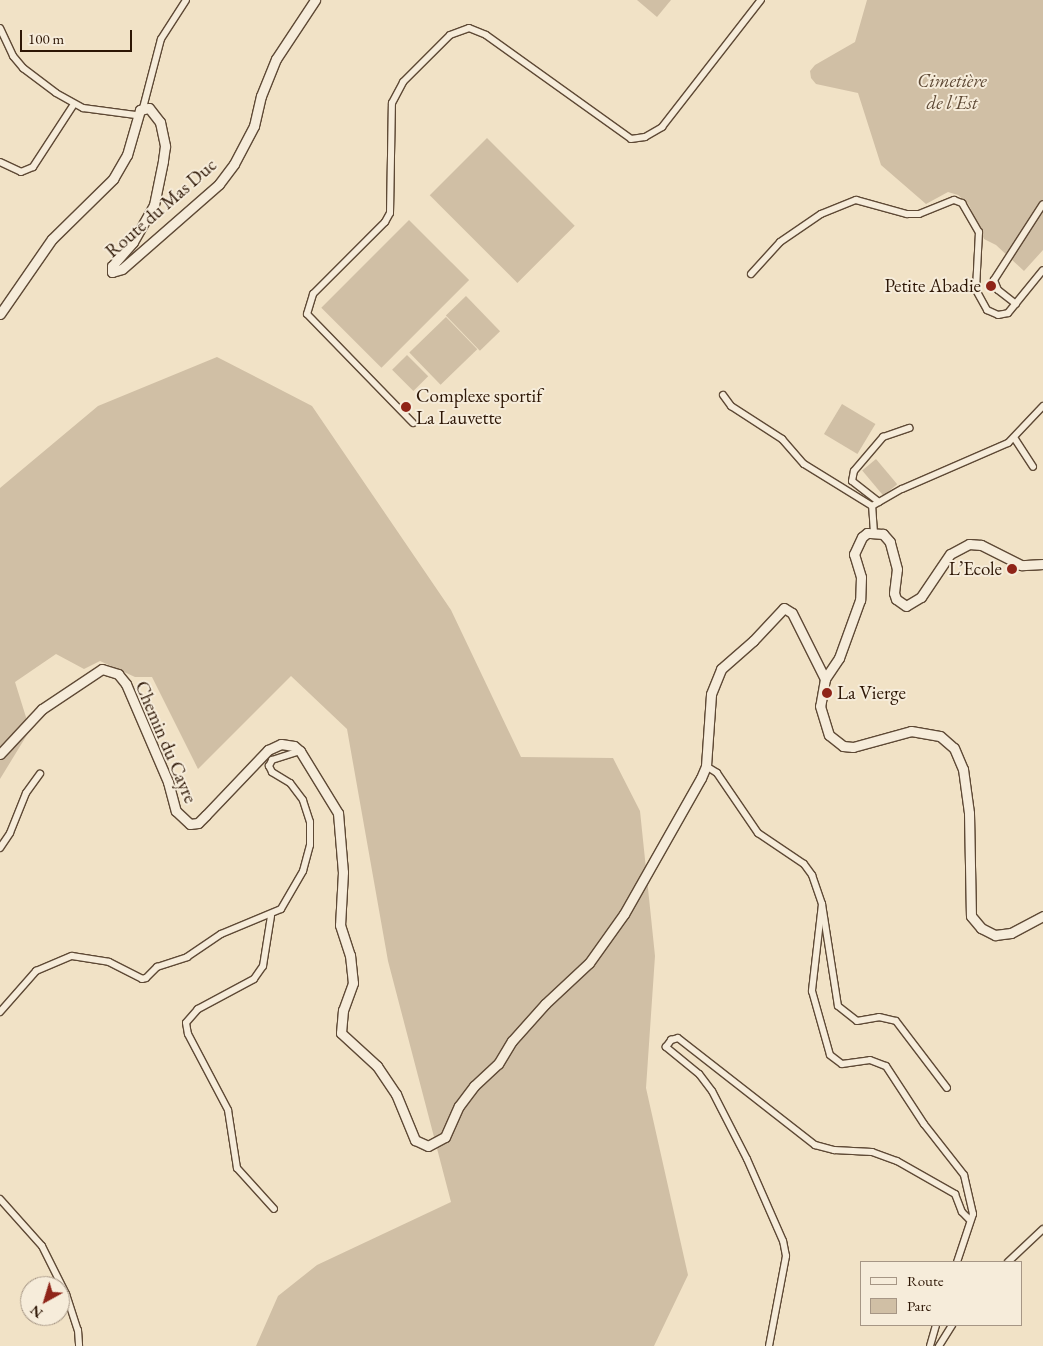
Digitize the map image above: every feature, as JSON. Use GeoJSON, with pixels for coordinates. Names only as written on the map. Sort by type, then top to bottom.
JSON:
{"type":"FeatureCollection","features":[{"type":"Feature","properties":{"kind":"street"},"geometry":{"type":"LineString","coordinates":[[0,314],[47,245],[116,173],[131,144],[136,115],[143,108],[161,39],[186,0]]}},
{"type":"Feature","properties":{"kind":"street","name":"Route du Mas Duc"},"geometry":{"type":"LineString","coordinates":[[143,108],[153,112],[160,122],[165,146],[163,161],[154,205],[133,242],[112,266],[112,272],[118,272],[219,184],[234,164],[254,126],[261,96],[276,59],[315,0]]}},
{"type":"Feature","properties":{"kind":"street"},"geometry":{"type":"LineString","coordinates":[[413,423],[314,324],[307,308],[313,294],[385,222],[390,213],[392,103],[403,82],[450,35],[469,28],[486,34],[630,139],[645,137],[662,127],[761,0]]}},
{"type":"Feature","properties":{"kind":"street"},"geometry":{"type":"LineString","coordinates":[[0,28],[13,56],[23,68],[74,104],[136,115]]}},
{"type":"Feature","properties":{"kind":"street"},"geometry":{"type":"LineString","coordinates":[[0,162],[21,172],[33,167],[74,104]]}},
{"type":"Feature","properties":{"kind":"street"},"geometry":{"type":"LineString","coordinates":[[751,274],[780,242],[821,214],[848,201],[865,200],[899,213],[919,214],[954,200],[962,202],[979,232],[976,290],[980,302],[988,310],[998,315],[1008,312],[1016,304],[1043,270]]}},
{"type":"Feature","properties":{"kind":"street"},"geometry":{"type":"LineString","coordinates":[[1016,304],[998,290],[994,280],[1043,204]]}},
{"type":"Feature","properties":{"kind":"street"},"geometry":{"type":"LineString","coordinates":[[723,395],[731,406],[777,435],[804,464],[872,506]]}},
{"type":"Feature","properties":{"kind":"street"},"geometry":{"type":"LineString","coordinates":[[872,506],[1015,439],[1043,406]]}},
{"type":"Feature","properties":{"kind":"street"},"geometry":{"type":"LineString","coordinates":[[879,502],[852,481],[854,471],[883,438],[909,428]]}},
{"type":"Feature","properties":{"kind":"street"},"geometry":{"type":"LineString","coordinates":[[1015,439],[1033,467]]}},
{"type":"Feature","properties":{"kind":"street"},"geometry":{"type":"LineString","coordinates":[[872,506],[874,533]]}},
{"type":"Feature","properties":{"kind":"street"},"geometry":{"type":"LineString","coordinates":[[1043,564],[1021,565],[981,545],[969,544],[950,554],[921,598],[906,606],[896,599],[894,593],[897,569],[890,542],[883,534],[874,533],[862,536],[855,548],[861,577],[860,600],[838,658],[825,679],[821,714],[829,735],[835,741],[853,747],[911,731],[931,732],[940,736],[959,756],[969,822],[972,868],[969,908],[975,923],[988,932],[1004,935],[1043,916]]}},
{"type":"Feature","properties":{"kind":"street"},"geometry":{"type":"LineString","coordinates":[[0,1012],[36,971],[72,956],[109,962],[142,979],[146,978],[157,967],[187,957],[221,934],[271,916],[281,909],[303,871],[310,845],[310,822],[303,800],[290,783],[272,772],[269,766],[272,760],[300,751],[338,813],[343,872],[340,925],[350,955],[353,983],[342,1010],[341,1033],[378,1066],[396,1094],[415,1140],[423,1146],[435,1145],[445,1137],[466,1097],[498,1064],[512,1041],[600,949],[648,875],[706,766],[711,694],[721,669],[753,641],[777,612],[784,608],[792,613],[825,679]]}},
{"type":"Feature","properties":{"kind":"street","name":"Chemin du Cayre"},"geometry":{"type":"LineString","coordinates":[[0,754],[42,709],[102,669],[118,674],[126,684],[168,782],[176,812],[190,824],[198,822],[206,815],[268,750],[281,744],[294,746],[300,751]]}},
{"type":"Feature","properties":{"kind":"street"},"geometry":{"type":"LineString","coordinates":[[706,766],[717,773],[758,834],[804,864],[812,875],[822,904],[838,1006],[857,1021],[880,1017],[896,1021],[947,1088]]}},
{"type":"Feature","properties":{"kind":"street"},"geometry":{"type":"LineString","coordinates":[[0,848],[10,833],[26,793],[40,774]]}},
{"type":"Feature","properties":{"kind":"street"},"geometry":{"type":"LineString","coordinates":[[822,904],[812,991],[830,1055],[842,1064],[876,1061],[891,1071],[924,1124],[964,1175],[973,1203],[957,1261]]}},
{"type":"Feature","properties":{"kind":"street"},"geometry":{"type":"LineString","coordinates":[[271,916],[263,966],[254,979],[198,1009],[186,1023],[188,1034],[228,1110],[237,1168],[274,1209]]}},
{"type":"Feature","properties":{"kind":"street"},"geometry":{"type":"LineString","coordinates":[[769,1346],[786,1256],[783,1241],[747,1159],[712,1091],[700,1074],[666,1047],[671,1040],[678,1038],[815,1145],[834,1150],[872,1152],[897,1161],[955,1194],[962,1212],[970,1219]]}},
{"type":"Feature","properties":{"kind":"street"},"geometry":{"type":"LineString","coordinates":[[0,1199],[42,1246],[66,1294],[78,1330],[79,1346]]}},
{"type":"Feature","properties":{"kind":"street"},"geometry":{"type":"LineString","coordinates":[[1009,1261],[1043,1229]]}},
{"type":"Feature","properties":{"kind":"street"},"geometry":{"type":"LineString","coordinates":[[930,1346],[936,1326]]}},
{"type":"Feature","properties":{"kind":"street"},"geometry":{"type":"LineString","coordinates":[[939,1346],[951,1326]]}},
{"type":"Feature","properties":{"kind":"green space"},"geometry":{"type":"Polygon","coordinates":[[[637,0],[671,0],[657,17],[637,0]]]}},
{"type":"Feature","properties":{"kind":"green space","name":"Cimetière de l'Est"},"geometry":{"type":"Polygon","coordinates":[[[867,0],[1043,0],[1043,250],[1024,271],[996,245],[984,239],[969,205],[958,195],[948,192],[926,204],[881,165],[858,93],[816,84],[811,78],[810,71],[815,65],[855,42],[867,0]]]}},
{"type":"Feature","properties":{"kind":"green space"},"geometry":{"type":"Polygon","coordinates":[[[487,138],[575,226],[517,283],[430,195],[487,138]]]}},
{"type":"Feature","properties":{"kind":"green space"},"geometry":{"type":"Polygon","coordinates":[[[409,220],[469,280],[381,368],[321,308],[409,220]]]}},
{"type":"Feature","properties":{"kind":"green space"},"geometry":{"type":"Polygon","coordinates":[[[466,296],[500,331],[480,351],[446,315],[466,296]]]}},
{"type":"Feature","properties":{"kind":"green space"},"geometry":{"type":"Polygon","coordinates":[[[446,317],[477,349],[441,385],[409,352],[446,317]]]}},
{"type":"Feature","properties":{"kind":"green space"},"geometry":{"type":"Polygon","coordinates":[[[407,355],[428,376],[413,391],[392,370],[407,355]]]}},
{"type":"Feature","properties":{"kind":"green space"},"geometry":{"type":"Polygon","coordinates":[[[217,357],[312,406],[451,610],[521,757],[613,758],[640,811],[655,956],[646,1088],[688,1275],[654,1346],[256,1346],[278,1296],[317,1265],[451,1202],[388,961],[347,729],[291,676],[198,769],[152,677],[135,677],[100,661],[84,669],[56,654],[15,682],[30,730],[0,779],[0,488],[98,406],[217,357]]]}},
{"type":"Feature","properties":{"kind":"green space"},"geometry":{"type":"Polygon","coordinates":[[[842,404],[875,424],[857,454],[824,434],[842,404]]]}},
{"type":"Feature","properties":{"kind":"green space"},"geometry":{"type":"Polygon","coordinates":[[[876,459],[897,484],[883,496],[862,471],[876,459]]]}},
{"type":"Feature","properties":{"kind":"place","name":"Petite Abadie"},"geometry":{"type":"Point","coordinates":[991,286]}},
{"type":"Feature","properties":{"kind":"place","name":"Complexe sportif La Lauvette"},"geometry":{"type":"Point","coordinates":[406,407]}},
{"type":"Feature","properties":{"kind":"place","name":"L’Ecole"},"geometry":{"type":"Point","coordinates":[1012,569]}},
{"type":"Feature","properties":{"kind":"place","name":"La Vierge"},"geometry":{"type":"Point","coordinates":[827,693]}}]}
